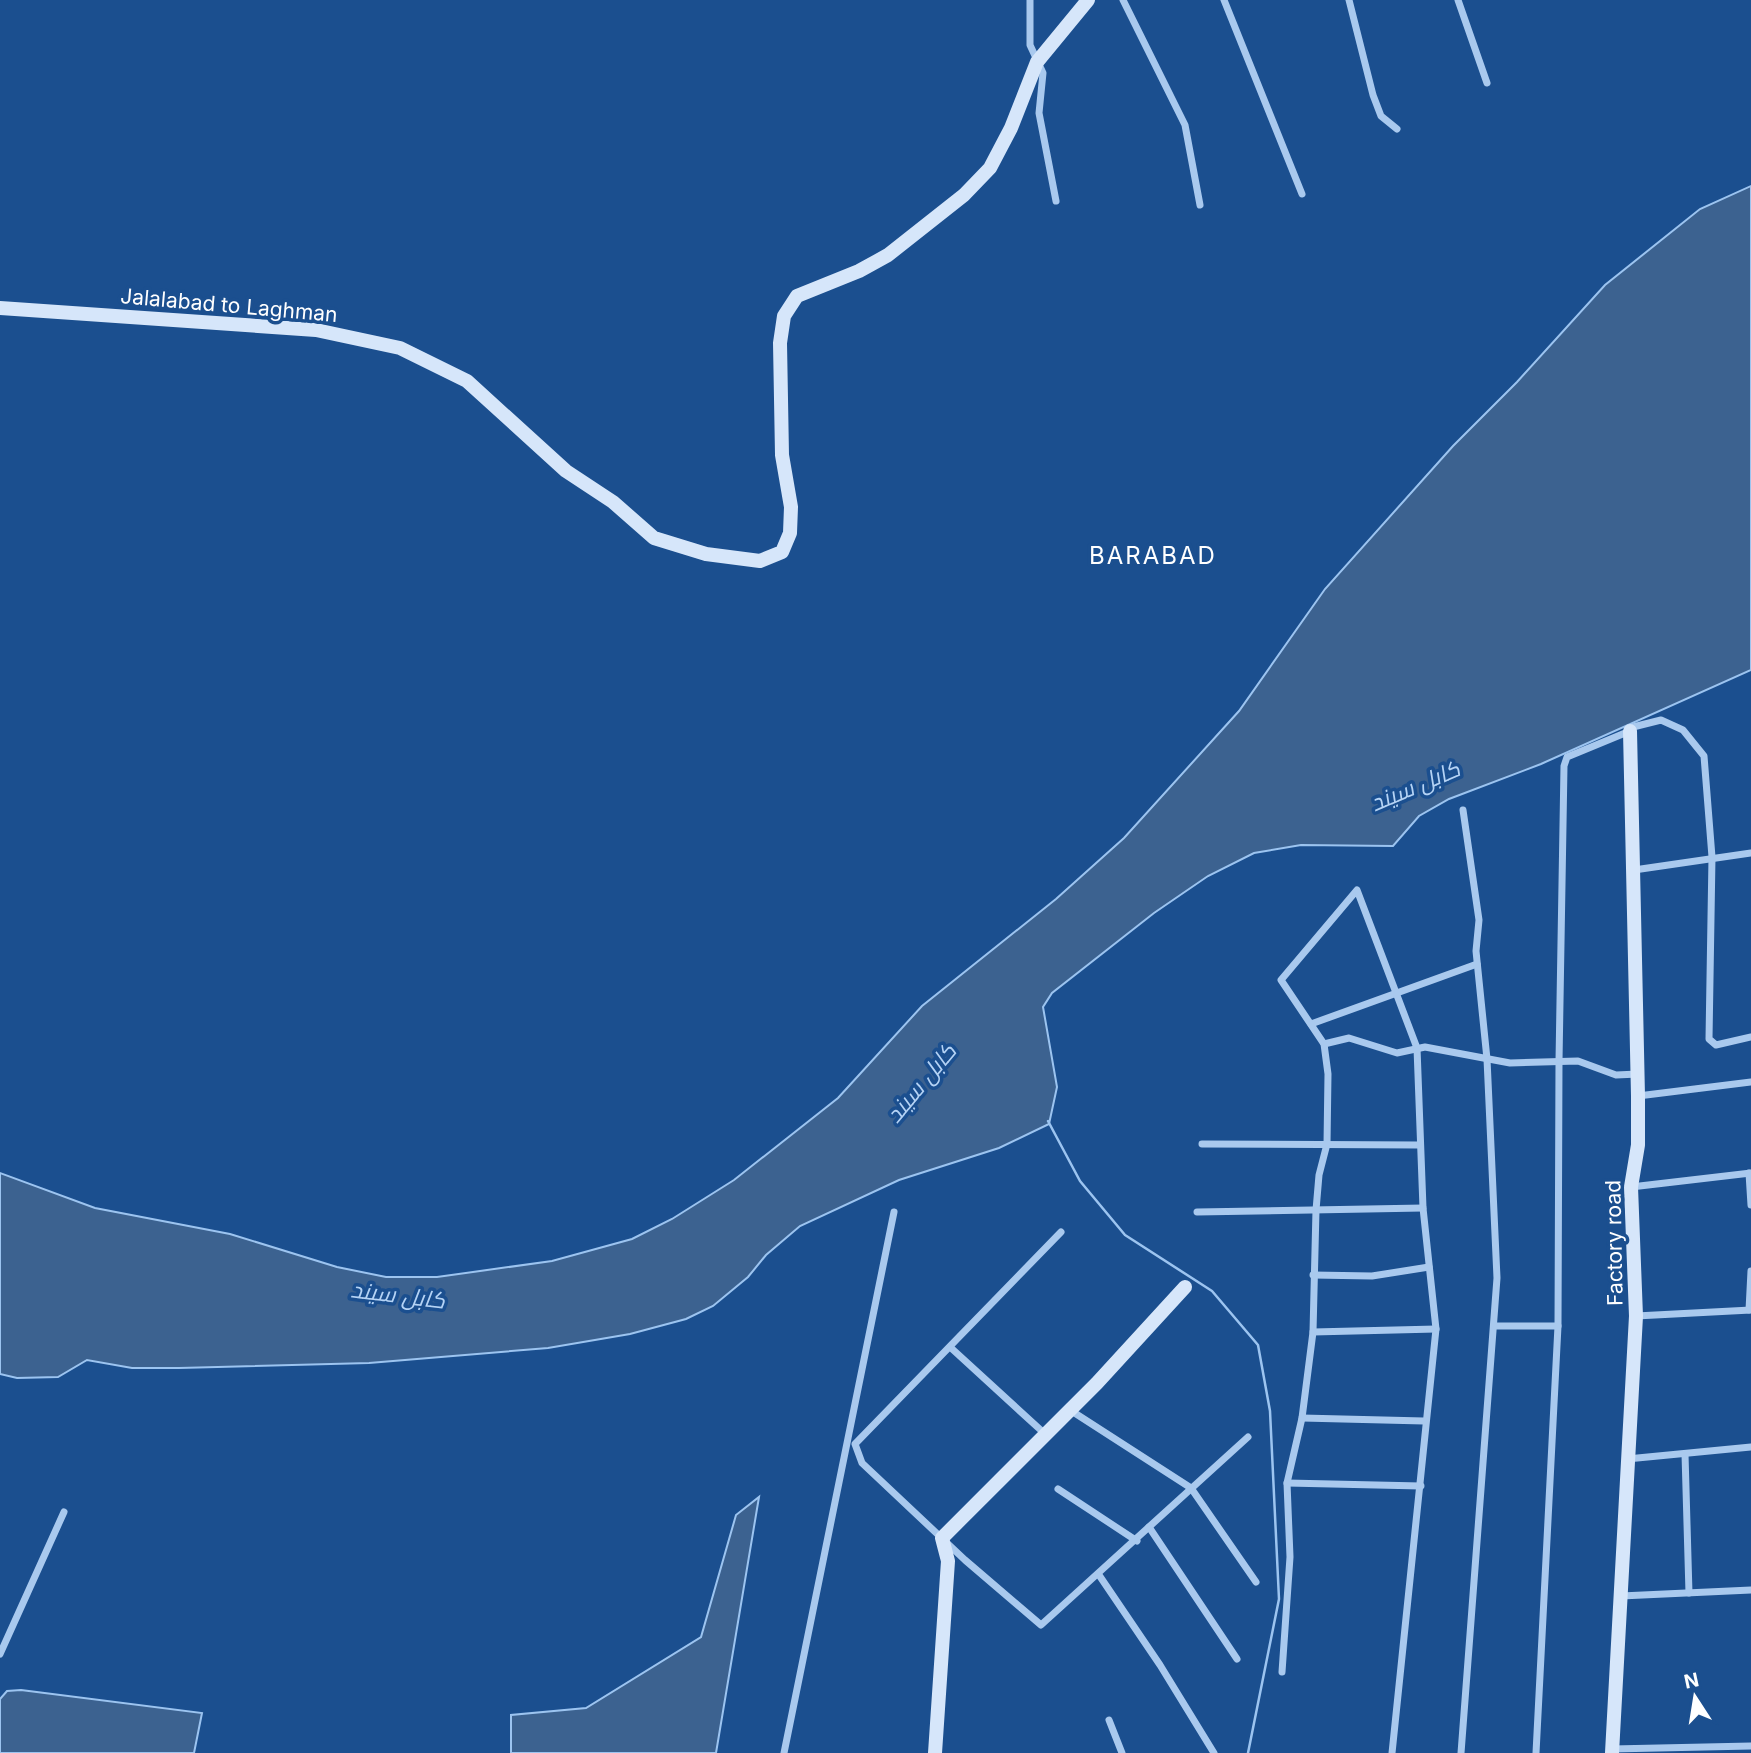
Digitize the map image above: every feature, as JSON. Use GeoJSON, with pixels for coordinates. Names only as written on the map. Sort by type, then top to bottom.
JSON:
{"type":"FeatureCollection","features":[{"type":"Feature","properties":{"kind":"street"},"geometry":{"type":"LineString","coordinates":[[1030,0],[1030,45],[1043,73],[1039,113],[1056,201]]}},
{"type":"Feature","properties":{"kind":"street","name":"Jalalabad to Laghman"},"geometry":{"type":"LineString","coordinates":[[0,308],[316,330],[400,348],[467,381],[565,471],[613,502],[654,538],[706,554],[760,561],[782,552],[790,534],[791,507],[782,455],[780,342],[784,316],[797,296],[859,271],[888,255],[964,195],[990,168],[1011,128],[1038,62],[1088,0]]}},
{"type":"Feature","properties":{"kind":"street"},"geometry":{"type":"LineString","coordinates":[[1123,0],[1185,125],[1200,205]]}},
{"type":"Feature","properties":{"kind":"street"},"geometry":{"type":"LineString","coordinates":[[1224,0],[1302,194]]}},
{"type":"Feature","properties":{"kind":"street"},"geometry":{"type":"LineString","coordinates":[[1349,0],[1373,95],[1381,116],[1397,129]]}},
{"type":"Feature","properties":{"kind":"street"},"geometry":{"type":"LineString","coordinates":[[1458,0],[1487,83]]}},
{"type":"Feature","properties":{"kind":"street"},"geometry":{"type":"LineString","coordinates":[[1536,1753],[1558,1326],[1559,1061],[1564,766],[1567,757],[1643,723],[1661,720],[1683,730],[1702,750],[1712,857],[1709,1039],[1716,1045],[1751,1037]]}},
{"type":"Feature","properties":{"kind":"street","name":"Factory road"},"geometry":{"type":"LineString","coordinates":[[1612,1751],[1636,1315],[1631,1187],[1638,1145],[1638,1074],[1630,731]]}},
{"type":"Feature","properties":{"kind":"street"},"geometry":{"type":"LineString","coordinates":[[1461,1753],[1473,1575],[1496,1326],[1497,1278],[1487,1059],[1477,964],[1479,920],[1463,810]]}},
{"type":"Feature","properties":{"kind":"street"},"geometry":{"type":"LineString","coordinates":[[1634,870],[1751,853]]}},
{"type":"Feature","properties":{"kind":"street"},"geometry":{"type":"LineString","coordinates":[[1282,1672],[1290,1557],[1287,1483],[1302,1418],[1314,1332],[1316,1210],[1318,1175],[1327,1144],[1328,1074],[1324,1044],[1281,980],[1357,890],[1417,1048],[1423,1208],[1436,1329],[1424,1422],[1421,1486],[1392,1753]]}},
{"type":"Feature","properties":{"kind":"street"},"geometry":{"type":"LineString","coordinates":[[1311,1024],[1477,964]]}},
{"type":"Feature","properties":{"kind":"street"},"geometry":{"type":"LineString","coordinates":[[1324,1044],[1341,1037],[1397,1053],[1417,1048],[1437,1049],[1528,1065],[1578,1061],[1616,1075],[1638,1074]]}},
{"type":"Feature","properties":{"kind":"street"},"geometry":{"type":"LineString","coordinates":[[1638,1097],[1751,1082]]}},
{"type":"Feature","properties":{"kind":"street"},"geometry":{"type":"LineString","coordinates":[[1202,1144],[1419,1145]]}},
{"type":"Feature","properties":{"kind":"street"},"geometry":{"type":"LineString","coordinates":[[1631,1187],[1750,1173],[1751,1205]]}},
{"type":"Feature","properties":{"kind":"street"},"geometry":{"type":"LineString","coordinates":[[1198,1212],[1423,1208]]}},
{"type":"Feature","properties":{"kind":"street"},"geometry":{"type":"LineString","coordinates":[[784,1753],[894,1212]]}},
{"type":"Feature","properties":{"kind":"street"},"geometry":{"type":"LineString","coordinates":[[1061,1232],[855,1444],[862,1463],[1041,1625],[1137,1541],[1248,1437]]}},
{"type":"Feature","properties":{"kind":"street"},"geometry":{"type":"LineString","coordinates":[[1313,1275],[1372,1276],[1429,1268]]}},
{"type":"Feature","properties":{"kind":"street"},"geometry":{"type":"LineString","coordinates":[[1636,1315],[1750,1310],[1751,1271]]}},
{"type":"Feature","properties":{"kind":"street"},"geometry":{"type":"LineString","coordinates":[[942,1538],[1185,1287]]}},
{"type":"Feature","properties":{"kind":"street"},"geometry":{"type":"LineString","coordinates":[[1496,1326],[1558,1326]]}},
{"type":"Feature","properties":{"kind":"street"},"geometry":{"type":"LineString","coordinates":[[1314,1332],[1436,1329]]}},
{"type":"Feature","properties":{"kind":"street"},"geometry":{"type":"LineString","coordinates":[[950,1347],[1044,1433]]}},
{"type":"Feature","properties":{"kind":"street"},"geometry":{"type":"LineString","coordinates":[[1069,1409],[1191,1488],[1256,1582]]}},
{"type":"Feature","properties":{"kind":"street"},"geometry":{"type":"LineString","coordinates":[[1302,1418],[1424,1422]]}},
{"type":"Feature","properties":{"kind":"street"},"geometry":{"type":"LineString","coordinates":[[1627,1459],[1751,1447]]}},
{"type":"Feature","properties":{"kind":"street"},"geometry":{"type":"LineString","coordinates":[[1685,1454],[1689,1593]]}},
{"type":"Feature","properties":{"kind":"street"},"geometry":{"type":"LineString","coordinates":[[1287,1483],[1421,1486]]}},
{"type":"Feature","properties":{"kind":"street"},"geometry":{"type":"LineString","coordinates":[[1058,1489],[1137,1541]]}},
{"type":"Feature","properties":{"kind":"street"},"geometry":{"type":"LineString","coordinates":[[0,1654],[64,1513]]}},
{"type":"Feature","properties":{"kind":"street"},"geometry":{"type":"LineString","coordinates":[[1149,1527],[1237,1659]]}},
{"type":"Feature","properties":{"kind":"street"},"geometry":{"type":"LineString","coordinates":[[935,1753],[948,1561],[942,1538]]}},
{"type":"Feature","properties":{"kind":"street"},"geometry":{"type":"LineString","coordinates":[[1099,1575],[1160,1665],[1213,1753]]}},
{"type":"Feature","properties":{"kind":"street"},"geometry":{"type":"LineString","coordinates":[[1620,1596],[1751,1590]]}},
{"type":"Feature","properties":{"kind":"street"},"geometry":{"type":"LineString","coordinates":[[1109,1720],[1122,1753]]}},
{"type":"Feature","properties":{"kind":"street"},"geometry":{"type":"LineString","coordinates":[[1612,1751],[1730,1750],[1751,1746]]}},
{"type":"Feature","properties":{"kind":"water","name":"کابل سيند"},"geometry":{"type":"Polygon","coordinates":[[[1751,186],[1751,670],[1541,764],[1449,799],[1419,816],[1393,846],[1301,845],[1254,853],[1208,876],[1154,913],[1052,993],[1043,1007],[1057,1087],[1049,1124],[999,1148],[899,1180],[800,1226],[766,1255],[748,1277],[713,1306],[686,1319],[630,1334],[548,1348],[369,1363],[132,1368],[87,1360],[58,1377],[17,1378],[0,1374],[0,1173],[95,1208],[230,1234],[337,1267],[386,1277],[437,1277],[552,1261],[632,1239],[672,1219],[734,1180],[838,1098],[922,1006],[1056,899],[1124,838],[1239,711],[1325,589],[1453,446],[1517,382],[1605,285],[1700,209],[1751,186]]]}},
{"type":"Feature","properties":{"kind":"water"},"geometry":{"type":"Polygon","coordinates":[[[759,1497],[716,1753],[511,1753],[511,1715],[586,1708],[701,1637],[736,1515],[759,1497]]]}},
{"type":"Feature","properties":{"kind":"water"},"geometry":{"type":"Polygon","coordinates":[[[21,1690],[202,1713],[194,1753],[0,1753],[0,1699],[7,1691],[21,1690]]]}},
{"type":"Feature","properties":{"kind":"waterway"},"geometry":{"type":"LineString","coordinates":[[1048,1121],[1080,1181],[1125,1235],[1212,1291],[1258,1345],[1270,1411],[1279,1599],[1248,1753]]}},
{"type":"Feature","properties":{"kind":"district","name":"BARABAD"},"geometry":{"type":"Point","coordinates":[1153,555]}}]}
